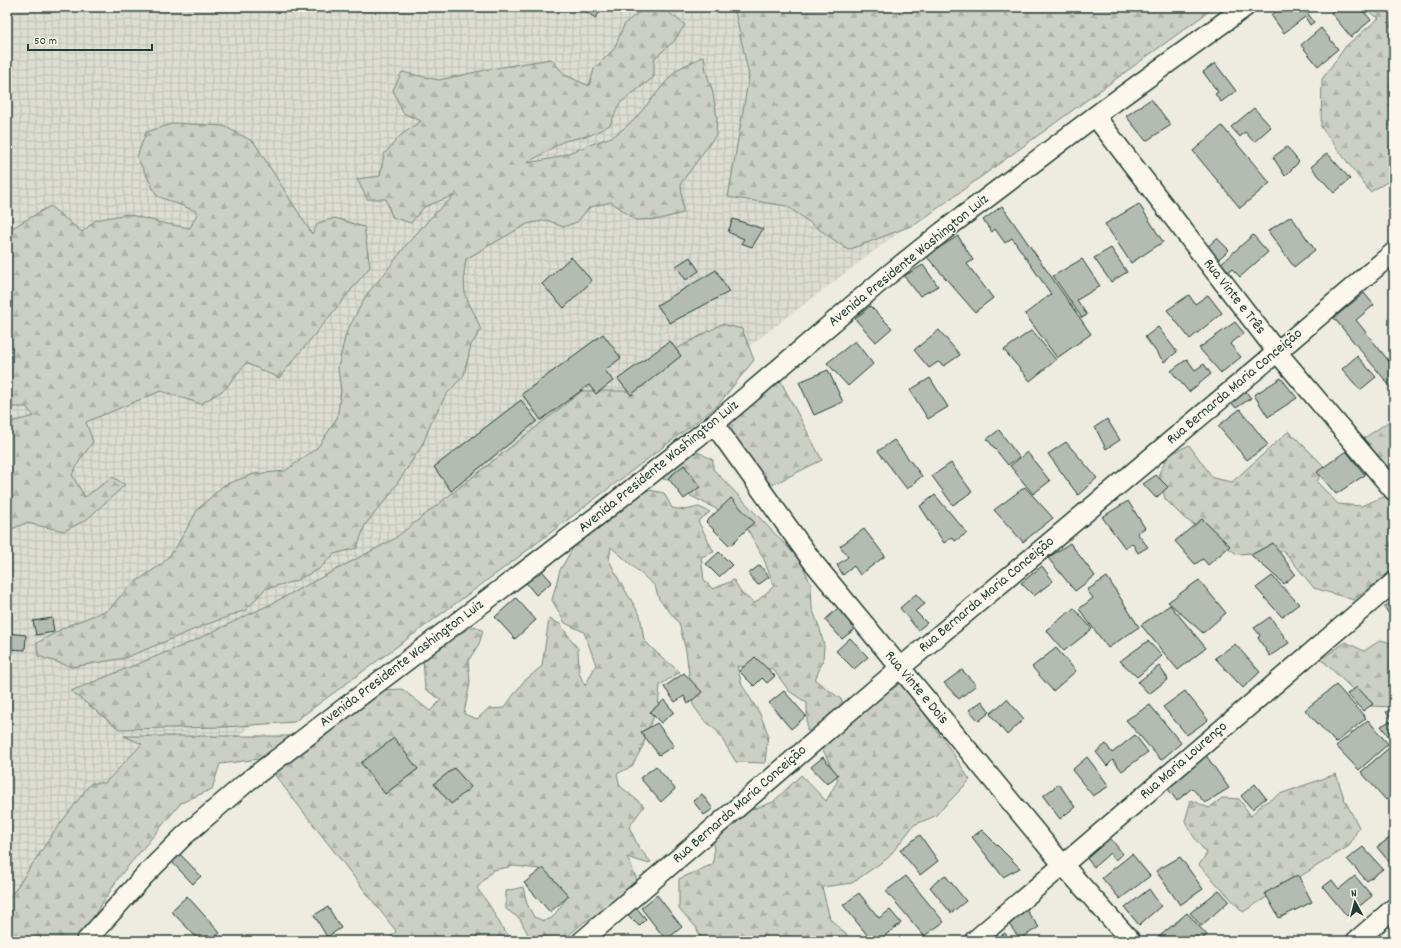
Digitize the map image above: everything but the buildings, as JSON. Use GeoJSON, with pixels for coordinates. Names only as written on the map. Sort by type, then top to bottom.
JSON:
{"type":"FeatureCollection","features":[{"type":"Feature","properties":{"kind":"street","name":"Avenida Presidente Washington Luiz"},"geometry":{"type":"LineString","coordinates":[[86,941],[145,875],[184,835],[248,781],[594,519],[714,424],[887,276],[936,237],[1095,116],[1245,7]]}},
{"type":"Feature","properties":{"kind":"street","name":"Rua Vinte e Três"},"geometry":{"type":"LineString","coordinates":[[1095,116],[1277,352],[1394,491]]}},
{"type":"Feature","properties":{"kind":"street","name":"Rua Bernarda Maria Conceição"},"geometry":{"type":"LineString","coordinates":[[582,941],[900,668],[1394,252]]}},
{"type":"Feature","properties":{"kind":"street","name":"Rua Vinte e Dois"},"geometry":{"type":"LineString","coordinates":[[714,424],[813,562],[1062,865],[1131,941]]}},
{"type":"Feature","properties":{"kind":"street","name":"Rua Maria Lourenço"},"geometry":{"type":"LineString","coordinates":[[974,941],[1394,582]]}},
{"type":"Feature","properties":{"kind":"street"},"geometry":{"type":"LineString","coordinates":[[1356,941],[1394,908]]}},
{"type":"Feature","properties":{"kind":"shaded area"},"geometry":{"type":"Polygon","coordinates":[[[7,7],[1180,7],[1105,75],[7,912],[7,7]]]}},
{"type":"Feature","properties":{"kind":"green space"},"geometry":{"type":"Polygon","coordinates":[[[646,7],[662,7],[685,25],[674,41],[654,59],[654,77],[620,103],[610,125],[591,135],[564,141],[527,163],[555,158],[614,136],[634,120],[676,70],[704,56],[706,72],[712,89],[717,117],[716,135],[681,183],[683,213],[660,219],[636,220],[611,202],[590,207],[577,222],[563,227],[547,220],[527,224],[466,259],[464,274],[465,295],[481,330],[471,345],[464,375],[446,395],[431,422],[423,444],[389,496],[365,525],[357,548],[334,554],[319,569],[295,581],[265,589],[246,610],[125,658],[72,667],[38,656],[37,643],[69,625],[108,610],[130,586],[163,563],[175,549],[198,509],[224,485],[254,474],[285,471],[318,447],[337,418],[341,391],[338,368],[346,333],[367,294],[407,244],[436,212],[455,195],[424,207],[411,223],[392,217],[386,199],[367,199],[357,179],[380,176],[384,154],[401,135],[421,121],[403,113],[393,90],[402,72],[439,80],[490,69],[551,59],[565,75],[589,86],[594,69],[614,49],[625,23],[646,7]]]}},
{"type":"Feature","properties":{"kind":"green space"},"geometry":{"type":"Polygon","coordinates":[[[734,7],[1215,7],[916,224],[848,250],[787,206],[728,197],[749,76],[734,7]]]}},
{"type":"Feature","properties":{"kind":"green space"},"geometry":{"type":"Polygon","coordinates":[[[1360,7],[1394,7],[1394,178],[1370,192],[1321,127],[1322,79],[1346,46],[1379,18],[1360,7]]]}},
{"type":"Feature","properties":{"kind":"green space"},"geometry":{"type":"Polygon","coordinates":[[[175,123],[224,126],[254,142],[312,234],[318,223],[335,218],[364,227],[370,267],[279,378],[246,363],[225,389],[201,404],[161,391],[86,422],[93,442],[80,460],[72,475],[85,497],[113,477],[125,485],[86,520],[64,531],[26,523],[7,531],[7,423],[34,416],[26,407],[7,407],[7,228],[14,227],[50,206],[82,232],[96,220],[127,214],[190,228],[198,212],[157,196],[137,157],[146,132],[175,123]]]}},
{"type":"Feature","properties":{"kind":"green space"},"geometry":{"type":"Polygon","coordinates":[[[722,324],[742,329],[754,360],[717,406],[512,562],[294,722],[225,727],[119,729],[71,691],[189,643],[271,604],[394,539],[582,391],[628,391],[678,348],[722,324]]]}},
{"type":"Feature","properties":{"kind":"green space"},"geometry":{"type":"Polygon","coordinates":[[[779,378],[822,460],[770,486],[718,425],[779,378]]]}},
{"type":"Feature","properties":{"kind":"green space"},"geometry":{"type":"Polygon","coordinates":[[[1394,418],[1394,473],[1363,439],[1394,418]]]}},
{"type":"Feature","properties":{"kind":"green space"},"geometry":{"type":"Polygon","coordinates":[[[1289,431],[1324,466],[1317,482],[1338,504],[1361,506],[1386,496],[1394,502],[1394,569],[1354,600],[1314,588],[1284,551],[1237,554],[1184,518],[1165,499],[1159,473],[1169,455],[1189,445],[1213,478],[1232,482],[1289,431]]]}},
{"type":"Feature","properties":{"kind":"green space"},"geometry":{"type":"Polygon","coordinates":[[[688,450],[700,453],[713,460],[713,469],[800,560],[811,584],[812,608],[820,629],[824,646],[823,660],[815,680],[841,699],[846,707],[822,729],[807,731],[807,703],[789,691],[773,669],[737,666],[742,685],[760,714],[768,734],[765,763],[736,762],[717,731],[703,719],[693,705],[686,651],[679,623],[659,599],[655,586],[611,547],[609,560],[640,615],[644,640],[680,672],[660,685],[658,708],[648,729],[643,746],[632,766],[617,774],[620,786],[644,806],[629,827],[639,848],[651,862],[646,863],[627,857],[639,884],[609,910],[584,922],[562,941],[549,941],[530,938],[520,919],[506,909],[506,891],[523,887],[527,904],[534,917],[544,921],[552,918],[566,899],[555,884],[539,869],[514,866],[493,870],[477,888],[490,906],[503,929],[514,941],[388,941],[396,931],[270,769],[383,690],[402,689],[430,711],[441,700],[425,689],[423,658],[441,642],[475,626],[483,631],[479,644],[468,661],[470,682],[464,714],[477,719],[488,709],[504,708],[523,682],[542,666],[549,619],[560,624],[578,649],[579,673],[585,686],[596,665],[584,632],[565,623],[552,600],[560,570],[581,534],[639,493],[649,490],[664,493],[672,508],[685,510],[699,507],[710,512],[698,521],[714,552],[701,557],[704,580],[713,589],[734,580],[742,594],[755,603],[774,586],[763,557],[744,523],[689,495],[688,484],[663,479],[663,466],[688,450]]]}},
{"type":"Feature","properties":{"kind":"green space"},"geometry":{"type":"Polygon","coordinates":[[[7,612],[12,616],[7,684],[7,612]]]}},
{"type":"Feature","properties":{"kind":"green space"},"geometry":{"type":"Polygon","coordinates":[[[1381,640],[1394,644],[1394,707],[1370,706],[1321,659],[1346,642],[1364,651],[1381,640]]]}},
{"type":"Feature","properties":{"kind":"green space"},"geometry":{"type":"Polygon","coordinates":[[[902,682],[970,780],[935,816],[914,825],[888,858],[852,883],[822,887],[830,919],[853,941],[703,941],[696,927],[679,909],[679,879],[713,864],[714,851],[711,824],[722,808],[745,812],[773,802],[801,775],[826,801],[838,780],[821,746],[865,709],[902,682]]]}},
{"type":"Feature","properties":{"kind":"green space"},"geometry":{"type":"Polygon","coordinates":[[[124,736],[297,736],[259,759],[220,764],[212,789],[181,803],[119,877],[78,941],[7,941],[7,902],[54,832],[91,783],[105,783],[142,744],[124,736]]]}},
{"type":"Feature","properties":{"kind":"green space"},"geometry":{"type":"Polygon","coordinates":[[[1336,774],[1345,801],[1359,827],[1349,846],[1243,912],[1199,865],[1207,853],[1194,838],[1185,821],[1191,800],[1209,808],[1222,798],[1239,799],[1251,816],[1261,805],[1280,794],[1336,774]]]}}]}
